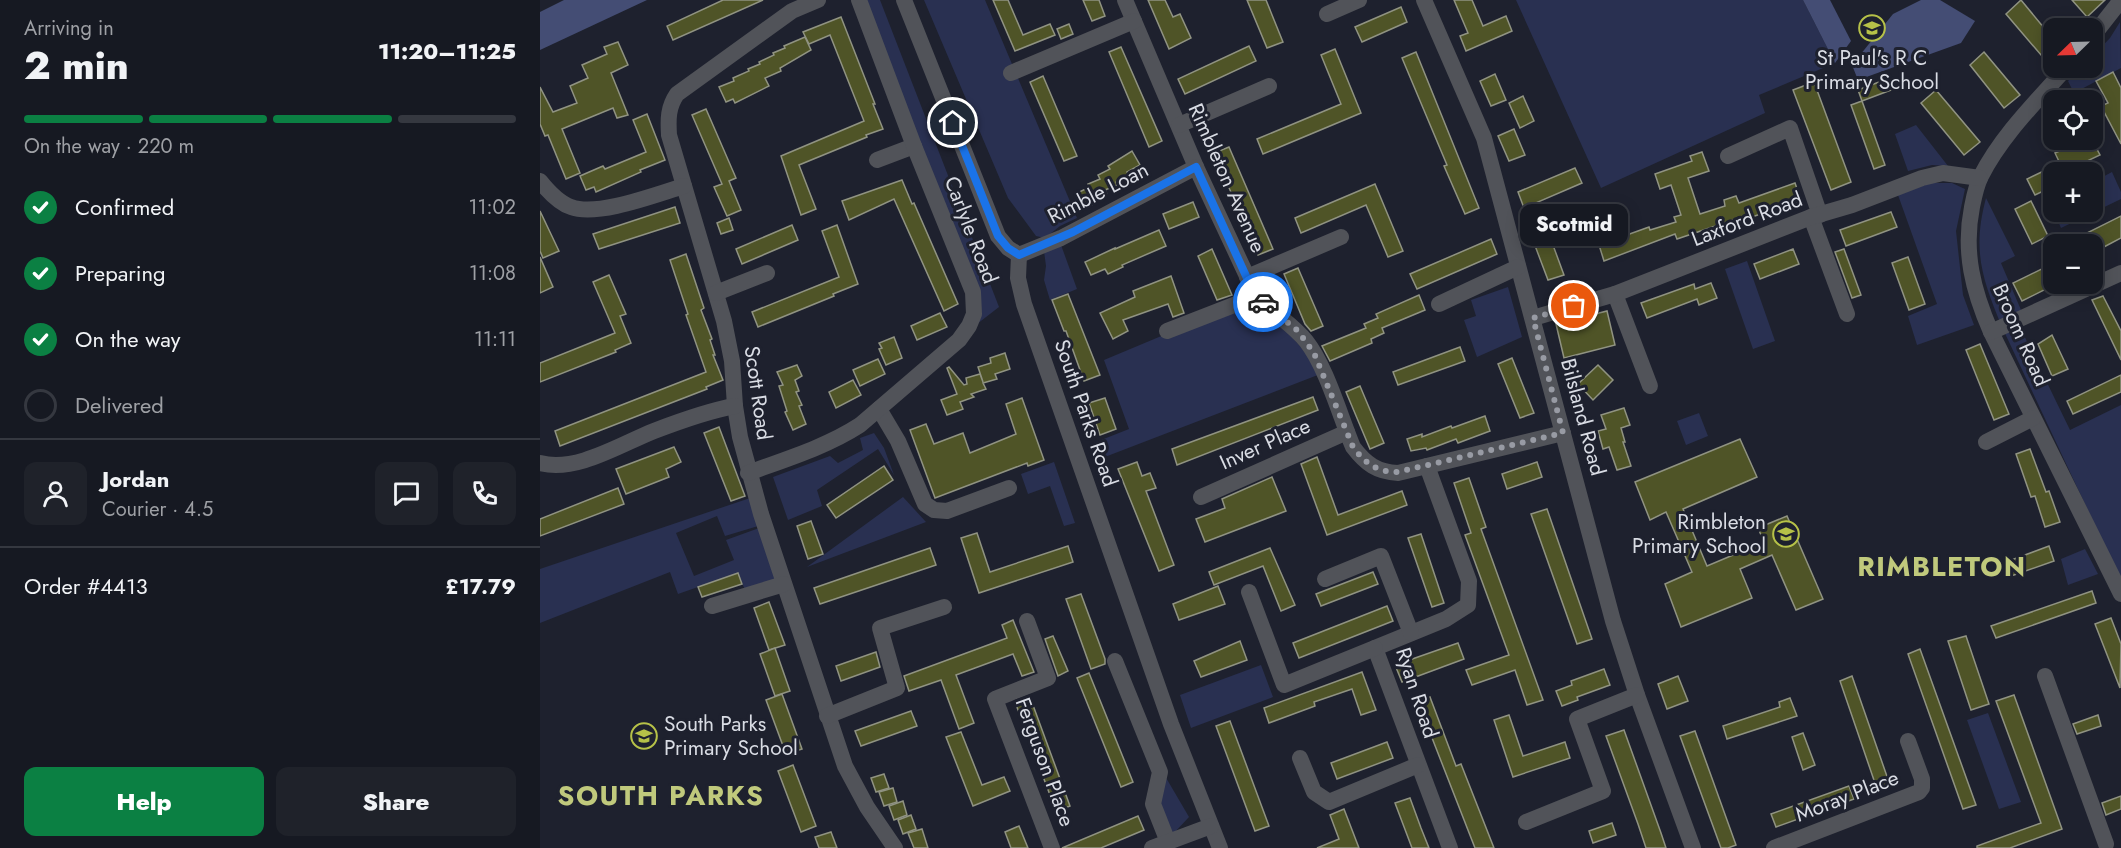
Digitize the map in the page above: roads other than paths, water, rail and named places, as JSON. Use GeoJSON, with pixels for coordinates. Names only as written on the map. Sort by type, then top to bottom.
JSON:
{"type":"FeatureCollection","features":[{"type":"Feature","properties":{"kind":"street","name":"Scott Road"},"geometry":{"type":"LineString","coordinates":[[818,0],[792,11],[677,94],[671,102],[668,113],[669,135],[724,321],[732,362],[735,406],[748,473],[845,766],[867,807],[895,848]]}},
{"type":"Feature","properties":{"kind":"street","name":"Carlyle Road"},"geometry":{"type":"LineString","coordinates":[[748,473],[842,436],[879,409],[959,340],[974,314],[973,292],[914,146],[859,0]]}},
{"type":"Feature","properties":{"kind":"street"},"geometry":{"type":"LineString","coordinates":[[904,0],[992,223],[1002,242],[1019,255]]}},
{"type":"Feature","properties":{"kind":"street","name":"Rimbleton Avenue"},"geometry":{"type":"LineString","coordinates":[[1125,0],[1196,167],[1247,277],[1257,296],[1307,342],[1319,364],[1353,447],[1362,459],[1374,469],[1398,472],[1563,433]]}},
{"type":"Feature","properties":{"kind":"street"},"geometry":{"type":"LineString","coordinates":[[1327,14],[1359,0]]}},
{"type":"Feature","properties":{"kind":"street","name":"Bilsland Road"},"geometry":{"type":"LineString","coordinates":[[1424,0],[1484,138],[1612,621],[1693,848]]}},
{"type":"Feature","properties":{"kind":"street"},"geometry":{"type":"LineString","coordinates":[[2103,28],[2115,19],[2121,0]]}},
{"type":"Feature","properties":{"kind":"street"},"geometry":{"type":"LineString","coordinates":[[1011,73],[1134,21]]}},
{"type":"Feature","properties":{"kind":"street","name":"Broom Road"},"geometry":{"type":"LineString","coordinates":[[2057,78],[2001,144],[1980,178],[1970,216],[1968,259],[1980,307],[1991,332],[2121,594]]}},
{"type":"Feature","properties":{"kind":"street"},"geometry":{"type":"LineString","coordinates":[[1179,125],[1269,86]]}},
{"type":"Feature","properties":{"kind":"street"},"geometry":{"type":"LineString","coordinates":[[1728,156],[1790,128],[1815,216],[1847,314]]}},
{"type":"Feature","properties":{"kind":"street"},"geometry":{"type":"LineString","coordinates":[[877,160],[914,146]]}},
{"type":"Feature","properties":{"kind":"street","name":"Rimble Loan"},"geometry":{"type":"LineString","coordinates":[[1019,255],[1061,238],[1196,167]]}},
{"type":"Feature","properties":{"kind":"street","name":"Laxford Road"},"geometry":{"type":"LineString","coordinates":[[1533,318],[1615,294],[1815,216],[1852,205],[1922,178],[1943,173],[1980,178]]}},
{"type":"Feature","properties":{"kind":"street"},"geometry":{"type":"LineString","coordinates":[[540,181],[563,203],[587,210],[609,207],[684,186]]}},
{"type":"Feature","properties":{"kind":"street"},"geometry":{"type":"LineString","coordinates":[[1247,277],[1341,237]]}},
{"type":"Feature","properties":{"kind":"street","name":"South Parks Road"},"geometry":{"type":"LineString","coordinates":[[1019,255],[1018,278],[1024,304],[1171,724],[1220,848]]}},
{"type":"Feature","properties":{"kind":"street"},"geometry":{"type":"LineString","coordinates":[[1439,304],[1518,267]]}},
{"type":"Feature","properties":{"kind":"street"},"geometry":{"type":"LineString","coordinates":[[716,293],[767,273]]}},
{"type":"Feature","properties":{"kind":"street"},"geometry":{"type":"LineString","coordinates":[[1991,332],[2121,273]]}},
{"type":"Feature","properties":{"kind":"street"},"geometry":{"type":"LineString","coordinates":[[1615,294],[1650,386]]}},
{"type":"Feature","properties":{"kind":"street"},"geometry":{"type":"LineString","coordinates":[[1167,331],[1257,296]]}},
{"type":"Feature","properties":{"kind":"street"},"geometry":{"type":"LineString","coordinates":[[540,463],[553,466],[576,463],[657,430],[735,406]]}},
{"type":"Feature","properties":{"kind":"street"},"geometry":{"type":"LineString","coordinates":[[879,409],[898,441],[918,491],[929,508],[940,512],[947,511],[1009,488]]}},
{"type":"Feature","properties":{"kind":"street"},"geometry":{"type":"LineString","coordinates":[[1986,442],[2033,418]]}},
{"type":"Feature","properties":{"kind":"street","name":"Inver Place"},"geometry":{"type":"LineString","coordinates":[[1201,497],[1347,432]]}},
{"type":"Feature","properties":{"kind":"street","name":"Ryan Road"},"geometry":{"type":"LineString","coordinates":[[1427,466],[1469,581],[1468,605],[1446,619],[1375,648],[1450,848]]}},
{"type":"Feature","properties":{"kind":"street"},"geometry":{"type":"LineString","coordinates":[[1325,579],[1381,556],[1411,633]]}},
{"type":"Feature","properties":{"kind":"street"},"geometry":{"type":"LineString","coordinates":[[712,606],[784,584]]}},
{"type":"Feature","properties":{"kind":"street"},"geometry":{"type":"LineString","coordinates":[[1249,592],[1284,685],[1375,648]]}},
{"type":"Feature","properties":{"kind":"street"},"geometry":{"type":"LineString","coordinates":[[827,716],[897,688],[880,628],[944,607]]}},
{"type":"Feature","properties":{"kind":"street","name":"Ferguson Place"},"geometry":{"type":"LineString","coordinates":[[1027,621],[1048,678],[995,699],[1052,848]]}},
{"type":"Feature","properties":{"kind":"street"},"geometry":{"type":"LineString","coordinates":[[1115,661],[1160,772],[1153,804],[1160,845],[1210,826]]}},
{"type":"Feature","properties":{"kind":"street"},"geometry":{"type":"LineString","coordinates":[[2045,676],[2108,843]]}},
{"type":"Feature","properties":{"kind":"street"},"geometry":{"type":"LineString","coordinates":[[1527,822],[1603,791],[1577,719],[1637,695]]}},
{"type":"Feature","properties":{"kind":"street","name":"Moray Place"},"geometry":{"type":"LineString","coordinates":[[1774,848],[1919,792],[1922,788],[1922,779],[1908,741]]}},
{"type":"Feature","properties":{"kind":"street"},"geometry":{"type":"LineString","coordinates":[[1300,758],[1314,792],[1329,802],[1418,765]]}},
{"type":"Feature","properties":{"kind":"place","name":"St Paul's R C Primary School"},"geometry":{"type":"Point","coordinates":[1872,28]}},
{"type":"Feature","properties":{"kind":"place","name":"Scotmid"},"geometry":{"type":"Point","coordinates":[1574,306]}},
{"type":"Feature","properties":{"kind":"place","name":"Rimbleton Primary School"},"geometry":{"type":"Point","coordinates":[1786,534]}},
{"type":"Feature","properties":{"kind":"place","name":"South Parks Primary School"},"geometry":{"type":"Point","coordinates":[644,736]}},
{"type":"Feature","properties":{"kind":"district","name":"RIMBLETON"},"geometry":{"type":"Point","coordinates":[1942,566]}},
{"type":"Feature","properties":{"kind":"district","name":"SOUTH PARKS"},"geometry":{"type":"Point","coordinates":[661,795]}}]}
